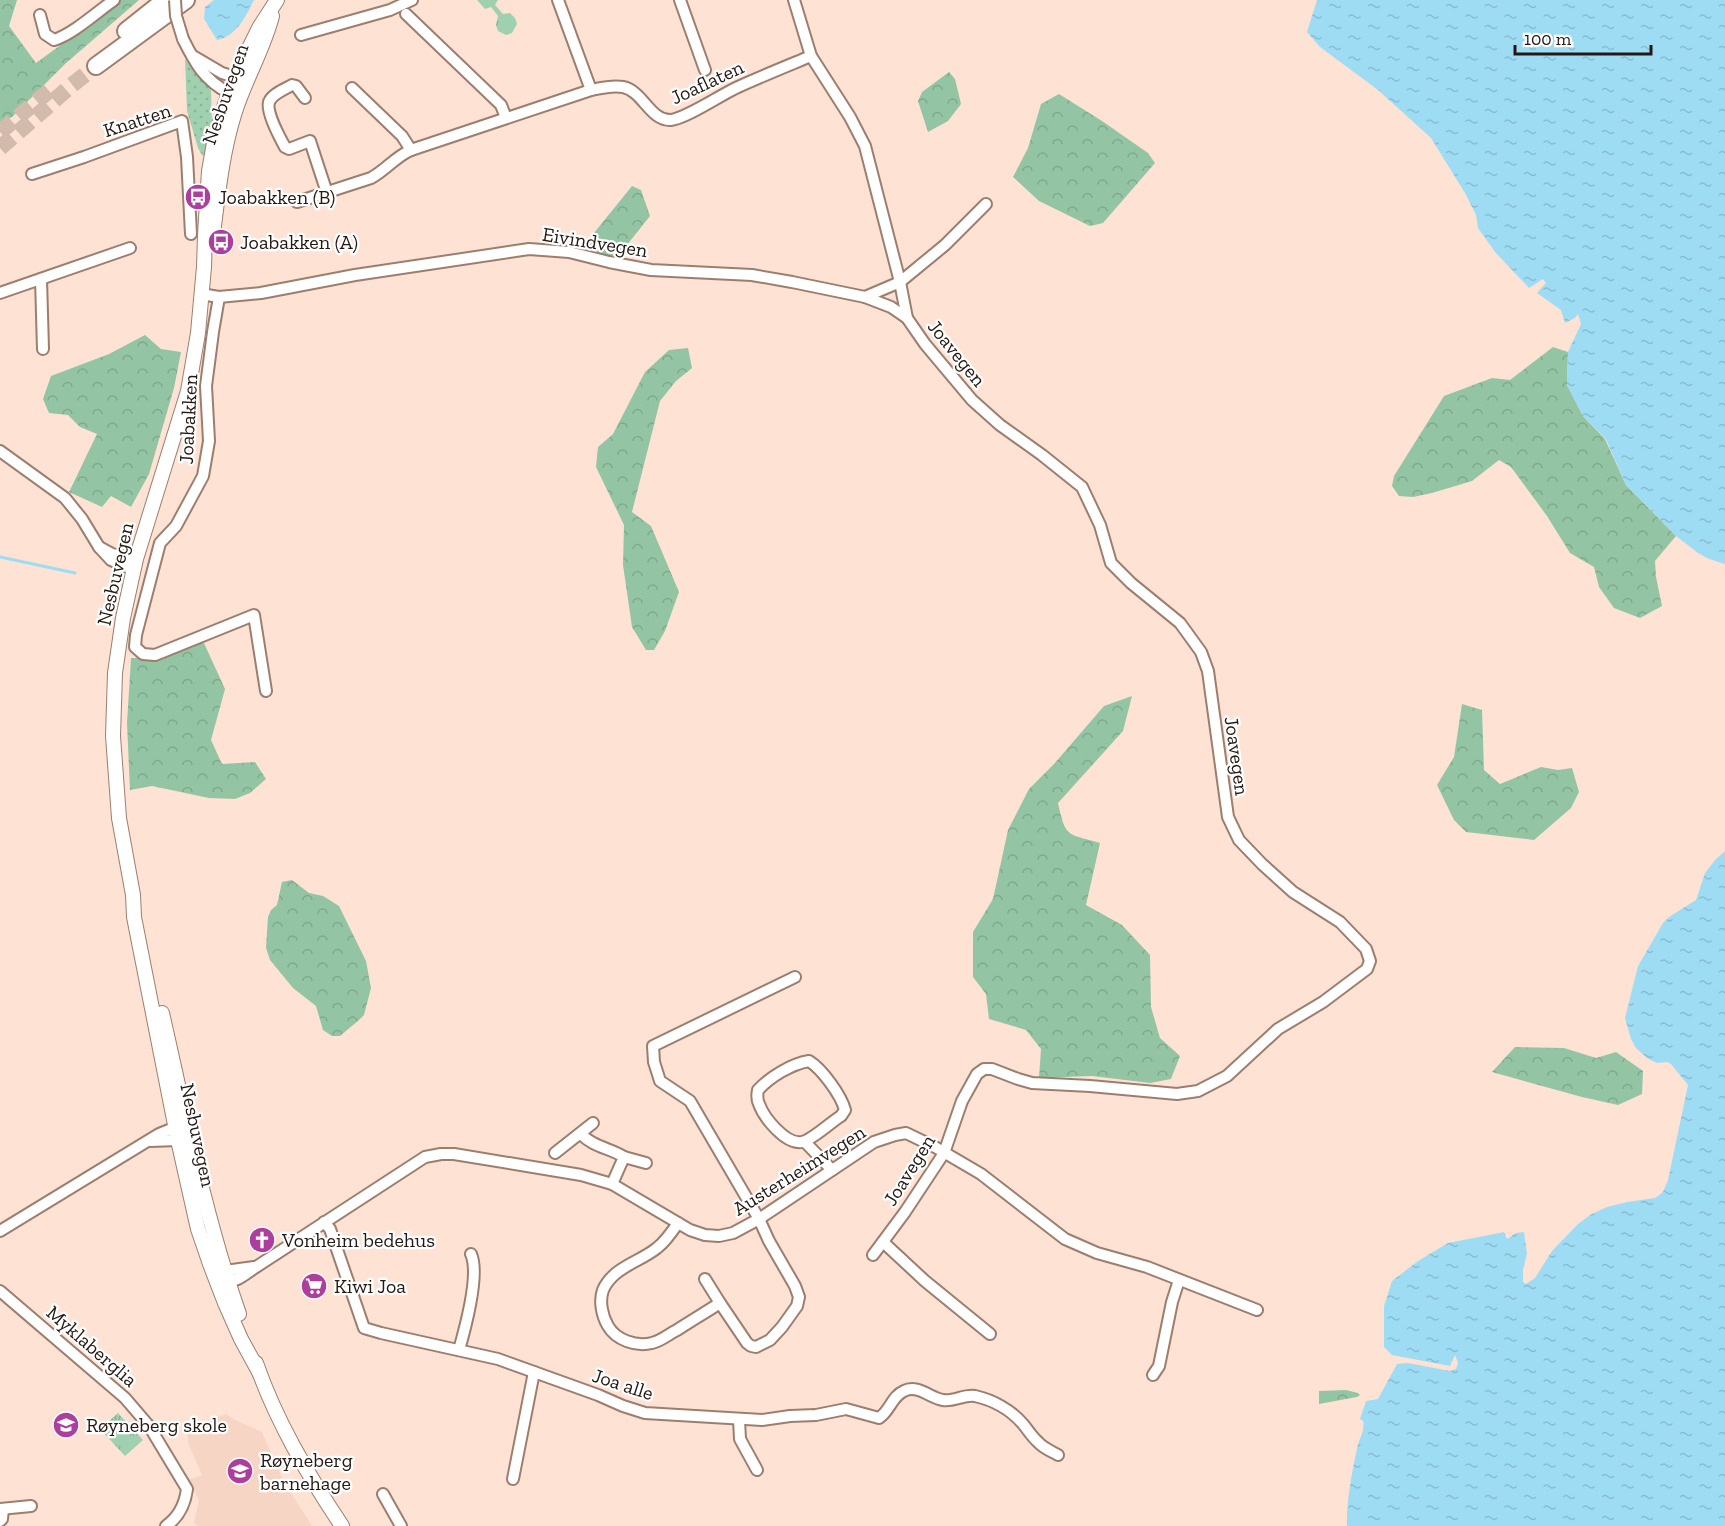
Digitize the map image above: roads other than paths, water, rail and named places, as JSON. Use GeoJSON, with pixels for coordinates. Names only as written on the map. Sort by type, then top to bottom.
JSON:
{"type":"FeatureCollection","features":[{"type":"Feature","properties":{"kind":"highway"},"geometry":{"type":"LineString","coordinates":[[165,0],[94,63],[186,0]]}},
{"type":"Feature","properties":{"kind":"main road","name":"Nesbuvegen"},"geometry":{"type":"LineString","coordinates":[[199,235],[224,157],[239,83],[259,28],[276,3]]}},
{"type":"Feature","properties":{"kind":"main road","name":"Nesbuvegen"},"geometry":{"type":"LineString","coordinates":[[239,83],[229,93],[214,143],[199,235],[204,267],[198,333],[188,391],[135,564],[123,618],[115,673],[113,736],[119,818],[133,895],[134,916],[181,1133],[198,1229],[223,1278],[259,1372],[290,1440],[342,1526]]}},
{"type":"Feature","properties":{"kind":"street"},"geometry":{"type":"LineString","coordinates":[[40,15],[45,34],[54,40],[61,38],[114,0]]}},
{"type":"Feature","properties":{"kind":"street"},"geometry":{"type":"LineString","coordinates":[[175,0],[176,16],[183,39],[202,74],[217,87],[229,93]]}},
{"type":"Feature","properties":{"kind":"street"},"geometry":{"type":"LineString","coordinates":[[301,35],[390,10],[412,0]]}},
{"type":"Feature","properties":{"kind":"street"},"geometry":{"type":"LineString","coordinates":[[558,0],[591,90]]}},
{"type":"Feature","properties":{"kind":"street"},"geometry":{"type":"LineString","coordinates":[[680,0],[705,70]]}},
{"type":"Feature","properties":{"kind":"street","name":"Joavegen"},"geometry":{"type":"LineString","coordinates":[[794,0],[811,56],[850,117],[865,146],[908,318],[931,352],[972,400],[1000,425],[1082,488],[1100,525],[1111,563],[1131,584],[1180,623],[1201,652],[1208,671],[1228,817],[1239,840],[1293,892],[1340,922],[1366,949],[1370,962],[1366,969],[1347,985],[1278,1029],[1227,1076],[1198,1092],[1177,1094],[1032,1083],[992,1069],[984,1069],[977,1074],[962,1101],[944,1153],[873,1255]]}},
{"type":"Feature","properties":{"kind":"street"},"geometry":{"type":"LineString","coordinates":[[406,14],[501,105],[506,118]]}},
{"type":"Feature","properties":{"kind":"street"},"geometry":{"type":"LineString","coordinates":[[193,56],[239,83]]}},
{"type":"Feature","properties":{"kind":"street","name":"Joaflaten"},"geometry":{"type":"LineString","coordinates":[[297,202],[376,175],[401,154],[411,150],[591,90],[614,86],[633,90],[656,115],[671,120],[688,114],[736,87],[811,56]]}},
{"type":"Feature","properties":{"kind":"street"},"geometry":{"type":"LineString","coordinates":[[304,98],[296,86],[292,85],[273,96],[269,102],[269,112],[285,147],[289,149],[310,141],[327,193]]}},
{"type":"Feature","properties":{"kind":"street"},"geometry":{"type":"LineString","coordinates":[[352,88],[402,136],[411,150]]}},
{"type":"Feature","properties":{"kind":"street","name":"Knatten"},"geometry":{"type":"LineString","coordinates":[[32,174],[182,121],[199,235]]}},
{"type":"Feature","properties":{"kind":"street"},"geometry":{"type":"LineString","coordinates":[[865,297],[900,282],[945,245],[986,204]]}},
{"type":"Feature","properties":{"kind":"street"},"geometry":{"type":"LineString","coordinates":[[0,293],[130,248]]}},
{"type":"Feature","properties":{"kind":"street","name":"Eivindvegen"},"geometry":{"type":"LineString","coordinates":[[201,294],[219,297],[261,293],[355,275],[529,249],[568,252],[651,270],[752,275],[865,297],[891,307],[908,318]]}},
{"type":"Feature","properties":{"kind":"street"},"geometry":{"type":"LineString","coordinates":[[41,279],[43,349]]}},
{"type":"Feature","properties":{"kind":"street","name":"Joabakken"},"geometry":{"type":"LineString","coordinates":[[219,297],[206,386],[209,441],[203,476],[176,526],[160,543],[135,635],[135,647],[143,654],[155,655],[254,615],[266,691]]}},
{"type":"Feature","properties":{"kind":"street"},"geometry":{"type":"LineString","coordinates":[[0,451],[65,498],[82,519],[99,547],[135,564]]}},
{"type":"Feature","properties":{"kind":"street"},"geometry":{"type":"LineString","coordinates":[[705,1279],[744,1339],[751,1346],[756,1347],[770,1340],[790,1318],[797,1306],[799,1297],[795,1286],[690,1101],[660,1081],[654,1062],[653,1046],[795,977]]}},
{"type":"Feature","properties":{"kind":"street"},"geometry":{"type":"LineString","coordinates":[[809,1061],[816,1065],[843,1101],[845,1110],[841,1116],[805,1142],[796,1143],[779,1132],[762,1113],[757,1101],[758,1090],[766,1082],[800,1062],[809,1061]]}},
{"type":"Feature","properties":{"kind":"street"},"geometry":{"type":"LineString","coordinates":[[555,1153],[593,1123]]}},
{"type":"Feature","properties":{"kind":"street"},"geometry":{"type":"LineString","coordinates":[[0,1231],[159,1134],[181,1133]]}},
{"type":"Feature","properties":{"kind":"street","name":"Austerheimvegen"},"geometry":{"type":"LineString","coordinates":[[223,1278],[239,1279],[425,1157],[454,1154],[581,1175],[612,1184],[678,1223],[705,1235],[719,1236],[733,1233],[759,1219],[874,1142],[906,1133],[981,1174],[1065,1239],[1097,1252],[1147,1267],[1257,1310]]}},
{"type":"Feature","properties":{"kind":"street"},"geometry":{"type":"LineString","coordinates":[[581,1134],[589,1142],[599,1147],[646,1163]]}},
{"type":"Feature","properties":{"kind":"street"},"geometry":{"type":"LineString","coordinates":[[805,1142],[832,1170]]}},
{"type":"Feature","properties":{"kind":"street"},"geometry":{"type":"LineString","coordinates":[[612,1184],[624,1157]]}},
{"type":"Feature","properties":{"kind":"street","name":"Joa alle"},"geometry":{"type":"LineString","coordinates":[[324,1222],[330,1228],[364,1328],[498,1359],[645,1413],[762,1420],[816,1415],[846,1409],[879,1418],[904,1390],[919,1390],[945,1401],[973,1396],[1000,1406],[1014,1415],[1038,1442],[1058,1455]]}},
{"type":"Feature","properties":{"kind":"street"},"geometry":{"type":"LineString","coordinates":[[678,1223],[655,1250],[629,1264],[607,1284],[601,1302],[607,1325],[615,1335],[624,1340],[637,1344],[652,1343],[720,1303]]}},
{"type":"Feature","properties":{"kind":"street"},"geometry":{"type":"LineString","coordinates":[[883,1242],[925,1281],[990,1334]]}},
{"type":"Feature","properties":{"kind":"street"},"geometry":{"type":"LineString","coordinates":[[459,1350],[471,1300],[474,1270],[471,1254]]}},
{"type":"Feature","properties":{"kind":"street"},"geometry":{"type":"LineString","coordinates":[[1153,1375],[1159,1366],[1172,1302],[1179,1280]]}},
{"type":"Feature","properties":{"kind":"street","name":"Myklaberglia"},"geometry":{"type":"LineString","coordinates":[[0,1291],[125,1398],[149,1426],[187,1488],[186,1499],[180,1512],[174,1521],[166,1526]]}},
{"type":"Feature","properties":{"kind":"street"},"geometry":{"type":"LineString","coordinates":[[513,1479],[534,1372]]}},
{"type":"Feature","properties":{"kind":"street"},"geometry":{"type":"LineString","coordinates":[[739,1420],[740,1439],[757,1470]]}},
{"type":"Feature","properties":{"kind":"street"},"geometry":{"type":"LineString","coordinates":[[383,1494],[401,1526]]}},
{"type":"Feature","properties":{"kind":"street"},"geometry":{"type":"LineString","coordinates":[[0,1521],[2,1509],[31,1506]]}},
{"type":"Feature","properties":{"kind":"water"},"geometry":{"type":"Polygon","coordinates":[[[214,0],[254,0],[235,30],[230,35],[217,40],[204,19],[205,7],[214,0]]]}},
{"type":"Feature","properties":{"kind":"water"},"geometry":{"type":"Polygon","coordinates":[[[1317,0],[1725,0],[1725,564],[1698,553],[1676,536],[1626,485],[1606,439],[1583,416],[1567,385],[1568,352],[1581,324],[1578,314],[1565,323],[1561,310],[1537,293],[1546,283],[1543,279],[1529,288],[1495,252],[1478,228],[1476,215],[1465,193],[1431,138],[1378,90],[1320,47],[1307,32],[1317,0]]]}},
{"type":"Feature","properties":{"kind":"water"},"geometry":{"type":"Polygon","coordinates":[[[1725,851],[1725,1526],[1347,1526],[1351,1477],[1363,1428],[1363,1421],[1360,1419],[1366,1401],[1378,1399],[1397,1364],[1408,1363],[1450,1371],[1456,1369],[1458,1363],[1455,1355],[1450,1366],[1392,1355],[1384,1347],[1384,1306],[1392,1281],[1418,1261],[1448,1243],[1504,1232],[1507,1239],[1516,1233],[1524,1232],[1527,1254],[1523,1282],[1526,1284],[1535,1278],[1552,1251],[1590,1215],[1607,1207],[1655,1198],[1663,1192],[1668,1180],[1688,1085],[1671,1064],[1657,1063],[1636,1048],[1625,1018],[1638,966],[1663,923],[1696,900],[1705,873],[1725,851]]]}},
{"type":"Feature","properties":{"kind":"waterway"},"geometry":{"type":"LineString","coordinates":[[0,557],[75,573]]}},
{"type":"Feature","properties":{"kind":"tunnel"},"geometry":{"type":"LineString","coordinates":[[0,148],[96,66]]}},
{"type":"Feature","properties":{"kind":"tunnel"},"geometry":{"type":"LineString","coordinates":[[0,132],[50,90]]}},
{"type":"Feature","properties":{"kind":"place","name":"Joabakken (B)"},"geometry":{"type":"Point","coordinates":[198,197]}},
{"type":"Feature","properties":{"kind":"place","name":"Joabakken (A)"},"geometry":{"type":"Point","coordinates":[221,242]}},
{"type":"Feature","properties":{"kind":"place","name":"Vonheim bedehus"},"geometry":{"type":"Point","coordinates":[262,1240]}},
{"type":"Feature","properties":{"kind":"place","name":"Kiwi Joa"},"geometry":{"type":"Point","coordinates":[314,1286]}},
{"type":"Feature","properties":{"kind":"place","name":"Røyneberg skole"},"geometry":{"type":"Point","coordinates":[66,1425]}},
{"type":"Feature","properties":{"kind":"place","name":"Røyneberg barnehage"},"geometry":{"type":"Point","coordinates":[240,1471]}}]}
